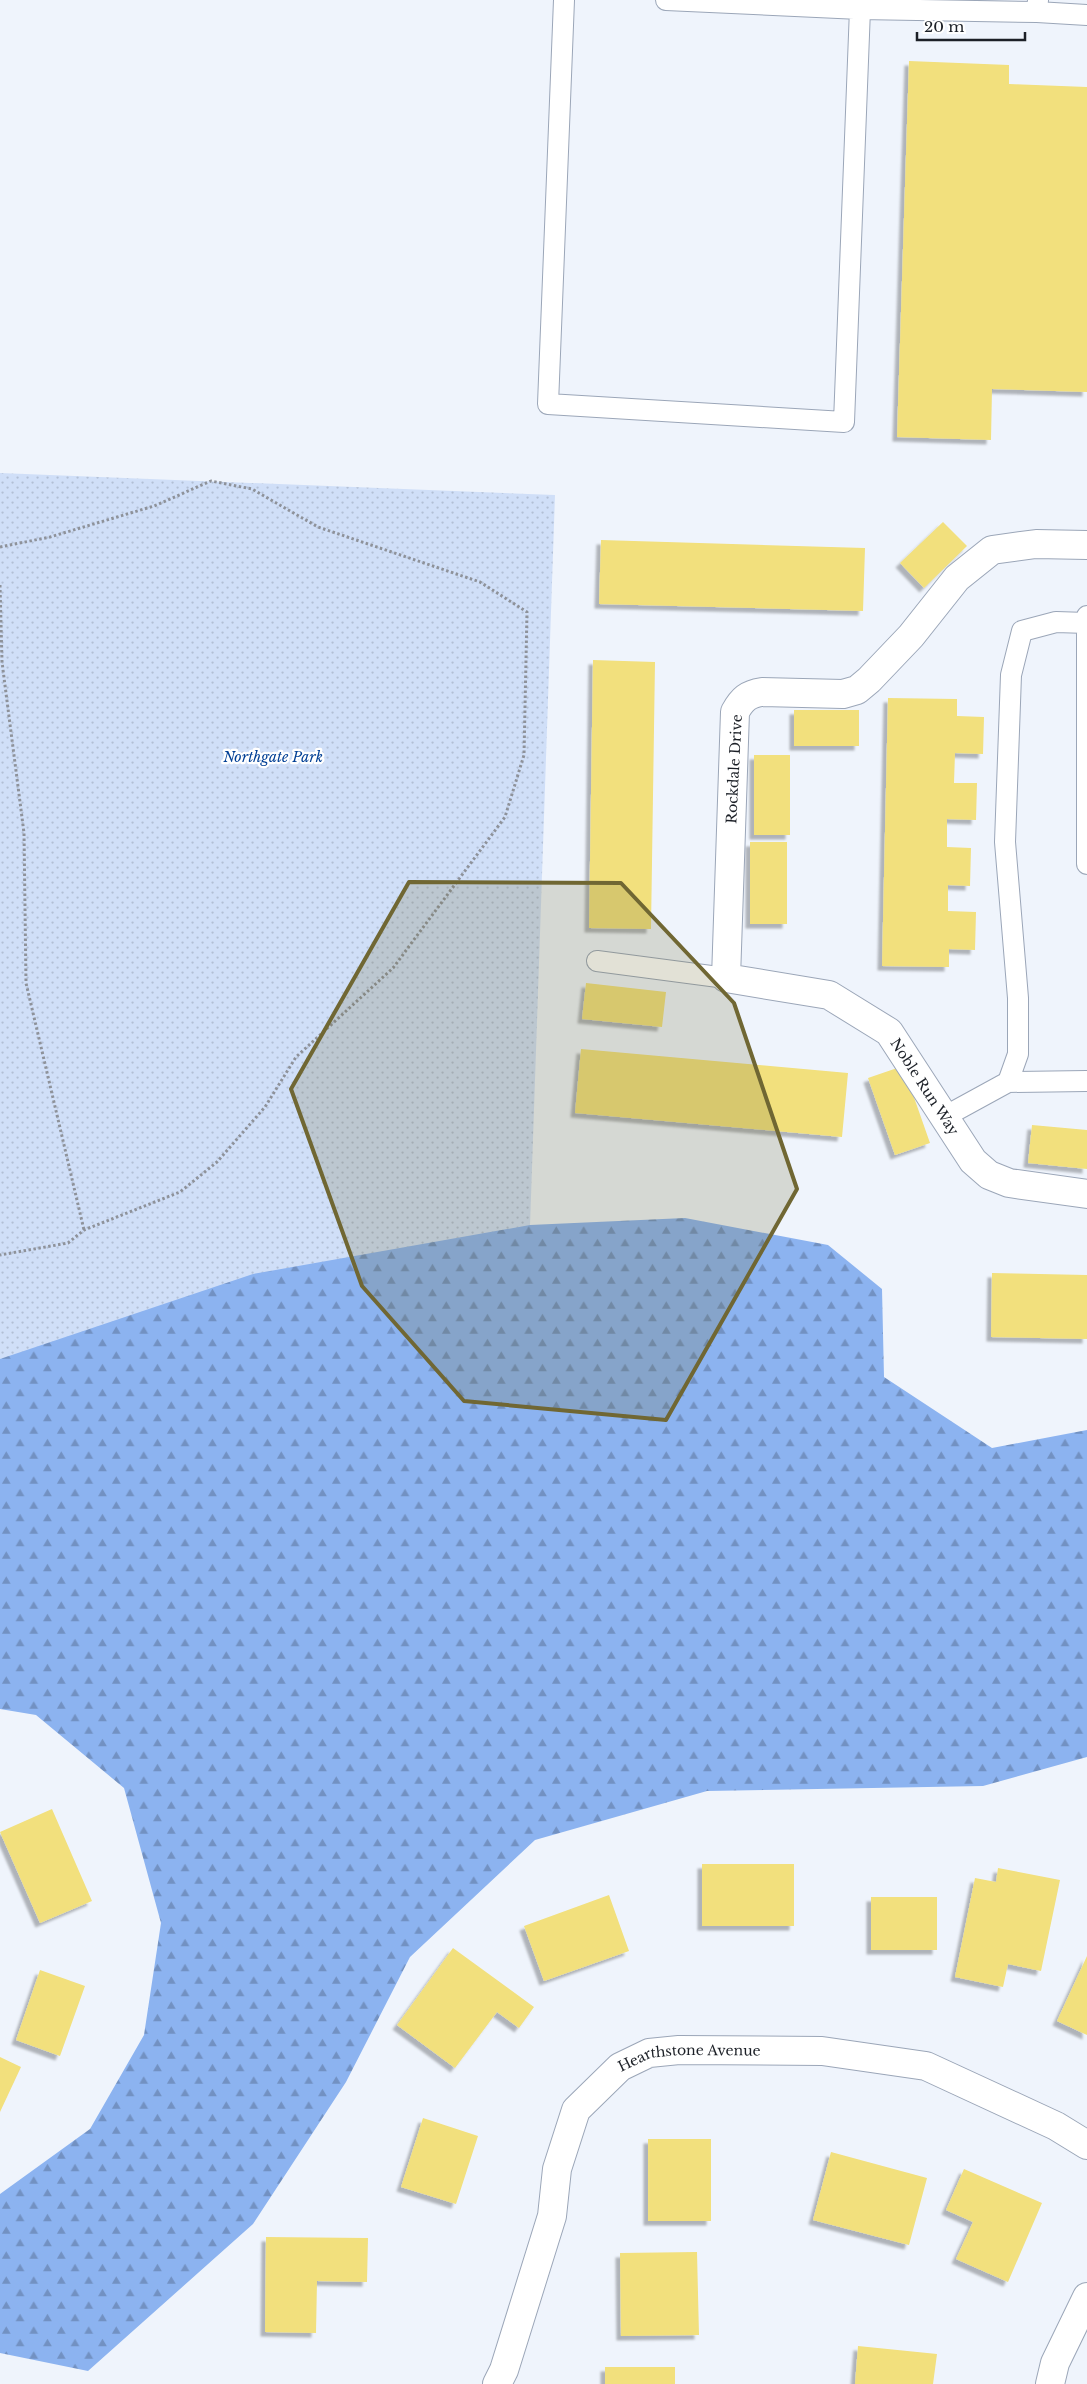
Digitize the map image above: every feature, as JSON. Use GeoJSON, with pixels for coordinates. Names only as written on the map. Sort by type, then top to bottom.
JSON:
{"type":"FeatureCollection","features":[{"type":"Feature","properties":{"kind":"street","name":"Rockdale Drive"},"geometry":{"type":"LineString","coordinates":[[726,978],[735,712],[740,702],[750,694],[762,692],[842,694],[857,690],[911,636],[957,578],[992,550],[1036,544],[1087,545]]}},
{"type":"Feature","properties":{"kind":"street","name":"Noble Run Way"},"geometry":{"type":"LineString","coordinates":[[726,978],[829,995],[889,1032],[973,1161],[989,1175],[1009,1183],[1087,1194]]}},
{"type":"Feature","properties":{"kind":"street","name":"Hearthstone Avenue"},"geometry":{"type":"LineString","coordinates":[[497,2384],[504,2370],[552,2216],[556,2169],[576,2110],[620,2067],[649,2053],[679,2050],[822,2051],[926,2066],[1056,2126],[1087,2145]]}},
{"type":"Feature","properties":{"kind":"street"},"geometry":{"type":"LineString","coordinates":[[1050,2384],[1055,2363],[1087,2297]]}},
{"type":"Feature","properties":{"kind":"lane"},"geometry":{"type":"LineString","coordinates":[[564,0],[548,404],[844,422],[860,9]]}},
{"type":"Feature","properties":{"kind":"lane"},"geometry":{"type":"LineString","coordinates":[[666,0],[860,9],[1038,6],[1087,15]]}},
{"type":"Feature","properties":{"kind":"lane"},"geometry":{"type":"LineString","coordinates":[[1087,616],[1087,864]]}},
{"type":"Feature","properties":{"kind":"lane"},"geometry":{"type":"LineString","coordinates":[[1008,1082],[1018,1054],[1018,998],[1005,842],[1011,675],[1022,631],[1056,622],[1087,623]]}},
{"type":"Feature","properties":{"kind":"lane"},"geometry":{"type":"LineString","coordinates":[[597,961],[726,978]]}},
{"type":"Feature","properties":{"kind":"lane"},"geometry":{"type":"LineString","coordinates":[[944,1117],[1008,1082],[1087,1081]]}},
{"type":"Feature","properties":{"kind":"path"},"geometry":{"type":"LineString","coordinates":[[0,547],[50,537],[154,506],[210,481],[252,489],[318,527],[480,582],[527,612],[524,755],[505,817],[393,968],[296,1057],[265,1107],[217,1162],[180,1192],[84,1230],[68,1243],[0,1255]]}},
{"type":"Feature","properties":{"kind":"path"},"geometry":{"type":"LineString","coordinates":[[0,585],[2,662],[24,833],[26,983],[84,1230]]}},
{"type":"Feature","properties":{"kind":"highlighted area"},"geometry":{"type":"Polygon","coordinates":[[[409,882],[621,883],[734,1003],[797,1189],[666,1420],[464,1401],[362,1286],[291,1089],[409,882]]]}},
{"type":"Feature","properties":{"kind":"green space","name":"Northgate Park"},"geometry":{"type":"Polygon","coordinates":[[[0,473],[555,495],[522,1460],[0,1433],[0,473]]]}},
{"type":"Feature","properties":{"kind":"green space"},"geometry":{"type":"Polygon","coordinates":[[[685,1218],[828,1245],[882,1289],[884,1377],[992,1448],[1087,1430],[1087,1757],[983,1786],[707,1791],[535,1840],[410,1957],[346,2082],[253,2224],[88,2371],[0,2353],[0,2194],[90,2129],[144,2035],[161,1923],[124,1788],[36,1715],[0,1709],[0,1359],[253,1274],[530,1225],[685,1218]]]}},
{"type":"Feature","properties":{"kind":"building"},"geometry":{"type":"Polygon","coordinates":[[[909,61],[1009,65],[1009,84],[1087,87],[1087,392],[992,389],[991,440],[897,437],[909,61]]]}},
{"type":"Feature","properties":{"kind":"building"},"geometry":{"type":"Polygon","coordinates":[[[943,522],[967,546],[924,588],[900,563],[943,522]]]}},
{"type":"Feature","properties":{"kind":"building"},"geometry":{"type":"Polygon","coordinates":[[[601,540],[865,548],[863,611],[599,604],[601,540]]]}},
{"type":"Feature","properties":{"kind":"building"},"geometry":{"type":"Polygon","coordinates":[[[593,660],[655,662],[651,929],[589,928],[593,660]]]}},
{"type":"Feature","properties":{"kind":"building"},"geometry":{"type":"Polygon","coordinates":[[[888,698],[957,699],[957,716],[984,717],[983,754],[955,753],[954,783],[977,783],[976,820],[947,819],[947,847],[971,848],[970,886],[948,885],[948,911],[976,912],[975,950],[949,949],[949,967],[882,966],[888,698]]]}},
{"type":"Feature","properties":{"kind":"building"},"geometry":{"type":"Polygon","coordinates":[[[794,710],[859,710],[859,746],[794,746],[794,710]]]}},
{"type":"Feature","properties":{"kind":"building"},"geometry":{"type":"Polygon","coordinates":[[[754,755],[790,755],[790,835],[754,835],[754,755]]]}},
{"type":"Feature","properties":{"kind":"building"},"geometry":{"type":"Polygon","coordinates":[[[750,842],[787,842],[787,924],[750,924],[750,842]]]}},
{"type":"Feature","properties":{"kind":"building"},"geometry":{"type":"Polygon","coordinates":[[[586,983],[666,992],[662,1027],[582,1019],[586,983]]]}},
{"type":"Feature","properties":{"kind":"building"},"geometry":{"type":"Polygon","coordinates":[[[581,1049],[848,1073],[842,1137],[575,1113],[581,1049]]]}},
{"type":"Feature","properties":{"kind":"building"},"geometry":{"type":"Polygon","coordinates":[[[903,1066],[930,1143],[895,1155],[868,1078],[903,1066]]]}},
{"type":"Feature","properties":{"kind":"building"},"geometry":{"type":"Polygon","coordinates":[[[1032,1125],[1087,1130],[1087,1169],[1028,1163],[1032,1125]]]}},
{"type":"Feature","properties":{"kind":"building"},"geometry":{"type":"Polygon","coordinates":[[[992,1273],[1087,1275],[1087,1339],[991,1337],[992,1273]]]}},
{"type":"Feature","properties":{"kind":"building"},"geometry":{"type":"Polygon","coordinates":[[[52,1809],[92,1901],[40,1923],[0,1832],[52,1809]]]}},
{"type":"Feature","properties":{"kind":"building"},"geometry":{"type":"Polygon","coordinates":[[[702,1864],[794,1864],[794,1926],[702,1926],[702,1864]]]}},
{"type":"Feature","properties":{"kind":"building"},"geometry":{"type":"Polygon","coordinates":[[[998,1868],[1060,1880],[1041,1971],[1008,1964],[1003,1987],[955,1977],[975,1878],[996,1882],[998,1868]]]}},
{"type":"Feature","properties":{"kind":"building"},"geometry":{"type":"Polygon","coordinates":[[[609,1895],[629,1951],[544,1981],[524,1926],[609,1895]]]}},
{"type":"Feature","properties":{"kind":"building"},"geometry":{"type":"Polygon","coordinates":[[[871,1897],[937,1897],[937,1950],[871,1950],[871,1897]]]}},
{"type":"Feature","properties":{"kind":"building"},"geometry":{"type":"Polygon","coordinates":[[[453,1948],[534,2007],[519,2028],[497,2012],[455,2068],[397,2025],[453,1948]]]}},
{"type":"Feature","properties":{"kind":"building"},"geometry":{"type":"Polygon","coordinates":[[[1087,1956],[1087,2035],[1057,2021],[1087,1956]]]}},
{"type":"Feature","properties":{"kind":"building"},"geometry":{"type":"Polygon","coordinates":[[[40,1970],[85,1986],[60,2056],[16,2040],[40,1970]]]}},
{"type":"Feature","properties":{"kind":"building"},"geometry":{"type":"Polygon","coordinates":[[[0,2057],[21,2067],[0,2112],[0,2057]]]}},
{"type":"Feature","properties":{"kind":"building"},"geometry":{"type":"Polygon","coordinates":[[[423,2118],[478,2136],[456,2204],[401,2187],[423,2118]]]}},
{"type":"Feature","properties":{"kind":"building"},"geometry":{"type":"Polygon","coordinates":[[[648,2139],[711,2139],[711,2221],[648,2221],[648,2139]]]}},
{"type":"Feature","properties":{"kind":"building"},"geometry":{"type":"Polygon","coordinates":[[[831,2152],[927,2178],[909,2245],[813,2220],[831,2152]]]}},
{"type":"Feature","properties":{"kind":"building"},"geometry":{"type":"Polygon","coordinates":[[[964,2169],[1042,2203],[1008,2282],[956,2259],[973,2222],[946,2210],[964,2169]]]}},
{"type":"Feature","properties":{"kind":"building"},"geometry":{"type":"Polygon","coordinates":[[[266,2237],[368,2238],[367,2282],[317,2281],[316,2333],[265,2332],[266,2237]]]}},
{"type":"Feature","properties":{"kind":"building"},"geometry":{"type":"Polygon","coordinates":[[[697,2252],[699,2335],[621,2336],[620,2253],[697,2252]]]}},
{"type":"Feature","properties":{"kind":"building"},"geometry":{"type":"Polygon","coordinates":[[[858,2346],[937,2354],[933,2384],[855,2384],[858,2346]]]}},
{"type":"Feature","properties":{"kind":"building"},"geometry":{"type":"Polygon","coordinates":[[[605,2367],[675,2367],[675,2384],[605,2384],[605,2367]]]}}]}
